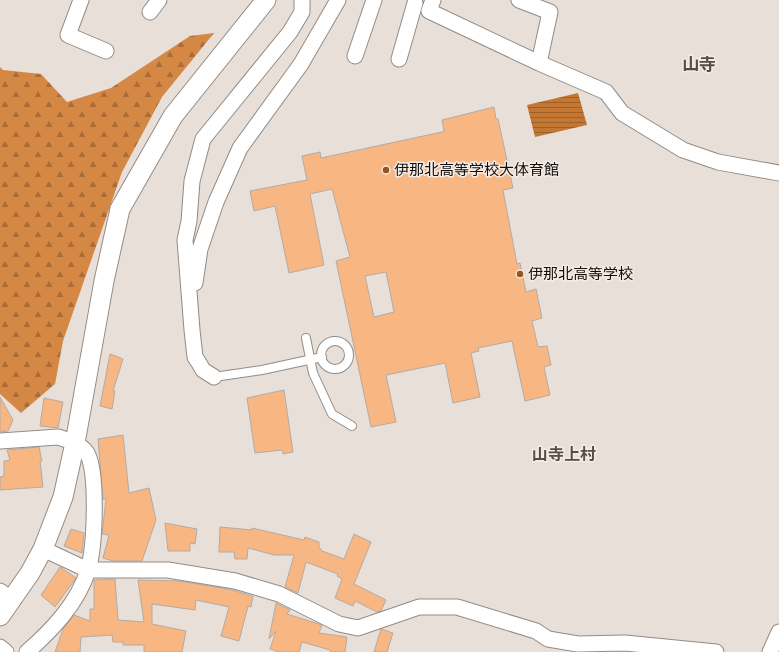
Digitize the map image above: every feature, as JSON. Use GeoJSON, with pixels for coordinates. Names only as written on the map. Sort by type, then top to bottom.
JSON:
{"type":"FeatureCollection","features":[{"type":"Feature","properties":{"kind":"street"},"geometry":{"type":"LineString","coordinates":[[81,0],[68,35],[106,52]]}},
{"type":"Feature","properties":{"kind":"street"},"geometry":{"type":"LineString","coordinates":[[150,12],[159,0]]}},
{"type":"Feature","properties":{"kind":"street"},"geometry":{"type":"LineString","coordinates":[[0,616],[6,595],[43,549],[62,497],[75,443],[104,281],[120,209],[173,116],[266,0]]}},
{"type":"Feature","properties":{"kind":"street"},"geometry":{"type":"LineString","coordinates":[[214,377],[203,370],[195,357],[185,240],[189,221],[192,181],[203,139],[290,32],[302,12],[302,0]]}},
{"type":"Feature","properties":{"kind":"street"},"geometry":{"type":"LineString","coordinates":[[190,309],[200,250],[216,202],[240,148],[301,64],[338,0]]}},
{"type":"Feature","properties":{"kind":"street"},"geometry":{"type":"LineString","coordinates":[[355,56],[374,0]]}},
{"type":"Feature","properties":{"kind":"street"},"geometry":{"type":"LineString","coordinates":[[519,0],[550,12],[539,63]]}},
{"type":"Feature","properties":{"kind":"street"},"geometry":{"type":"LineString","coordinates":[[398,59],[412,2],[431,5],[539,63],[606,92],[622,113],[683,150],[718,162],[779,173]]}},
{"type":"Feature","properties":{"kind":"street"},"geometry":{"type":"LineString","coordinates":[[0,441],[58,437],[75,443],[86,452],[92,466],[95,531],[88,570],[73,602],[54,626],[27,652]]}},
{"type":"Feature","properties":{"kind":"street"},"geometry":{"type":"LineString","coordinates":[[43,549],[88,570],[168,570],[235,581],[279,594],[339,624],[358,628],[419,607],[457,607],[536,631],[546,646],[626,643],[716,652]]}},
{"type":"Feature","properties":{"kind":"street"},"geometry":{"type":"LineString","coordinates":[[770,652],[779,632]]}},
{"type":"Feature","properties":{"kind":"street"},"geometry":{"type":"LineString","coordinates":[[0,647],[6,652]]}},
{"type":"Feature","properties":{"kind":"lane"},"geometry":{"type":"LineString","coordinates":[[306,338],[309,359],[322,395],[332,414],[352,426]]}},
{"type":"Feature","properties":{"kind":"lane"},"geometry":{"type":"LineString","coordinates":[[214,377],[262,370],[322,357]]}},
{"type":"Feature","properties":{"kind":"green space"},"geometry":{"type":"Polygon","coordinates":[[[214,33],[162,97],[122,172],[63,341],[55,384],[21,413],[0,394],[0,67],[3,70],[41,74],[67,102],[111,88],[190,36],[214,33]]]}},
{"type":"Feature","properties":{"kind":"shaded area"},"geometry":{"type":"Polygon","coordinates":[[[578,93],[587,125],[535,137],[527,105],[578,93]]]}},
{"type":"Feature","properties":{"kind":"building"},"geometry":{"type":"Polygon","coordinates":[[[494,107],[513,188],[503,190],[517,264],[520,263],[526,292],[536,289],[542,318],[532,321],[538,347],[547,346],[551,365],[544,367],[550,395],[525,401],[512,341],[478,348],[479,351],[471,353],[480,397],[453,403],[445,363],[386,375],[396,422],[371,427],[336,261],[350,257],[332,189],[310,194],[324,265],[289,273],[275,206],[254,211],[250,191],[307,180],[302,156],[320,152],[321,158],[442,132],[444,131],[442,120],[494,107]],[[386,272],[365,276],[374,317],[394,312],[386,272]]]}},
{"type":"Feature","properties":{"kind":"building"},"geometry":{"type":"Polygon","coordinates":[[[110,354],[123,359],[113,391],[115,391],[112,409],[100,406],[110,354]]]}},
{"type":"Feature","properties":{"kind":"building"},"geometry":{"type":"Polygon","coordinates":[[[284,390],[293,452],[283,454],[282,450],[255,453],[247,398],[284,390]]]}},
{"type":"Feature","properties":{"kind":"building"},"geometry":{"type":"Polygon","coordinates":[[[0,397],[13,420],[8,431],[0,432],[0,397]]]}},
{"type":"Feature","properties":{"kind":"building"},"geometry":{"type":"Polygon","coordinates":[[[44,398],[63,402],[58,428],[40,426],[44,398]]]}},
{"type":"Feature","properties":{"kind":"building"},"geometry":{"type":"Polygon","coordinates":[[[123,435],[129,493],[149,488],[156,520],[142,561],[113,561],[103,558],[109,535],[102,534],[106,499],[103,499],[98,439],[123,435]]]}},
{"type":"Feature","properties":{"kind":"building"},"geometry":{"type":"Polygon","coordinates":[[[39,447],[42,461],[40,461],[43,487],[0,490],[0,477],[4,476],[4,461],[10,460],[7,450],[39,447]]]}},
{"type":"Feature","properties":{"kind":"building"},"geometry":{"type":"Polygon","coordinates":[[[165,523],[197,529],[195,544],[190,543],[190,551],[168,551],[165,523]]]}},
{"type":"Feature","properties":{"kind":"building"},"geometry":{"type":"Polygon","coordinates":[[[220,527],[252,530],[252,528],[304,540],[305,537],[319,542],[319,547],[322,551],[344,559],[354,534],[371,542],[354,584],[386,600],[381,611],[377,612],[355,601],[353,606],[335,598],[342,579],[337,576],[338,574],[306,562],[298,593],[285,587],[294,555],[274,555],[248,548],[247,559],[235,559],[234,552],[219,552],[220,527]]]}},
{"type":"Feature","properties":{"kind":"building"},"geometry":{"type":"Polygon","coordinates":[[[71,529],[84,533],[82,553],[64,546],[71,529]]]}},
{"type":"Feature","properties":{"kind":"building"},"geometry":{"type":"Polygon","coordinates":[[[60,567],[76,578],[55,607],[41,595],[60,567]]]}},
{"type":"Feature","properties":{"kind":"building"},"geometry":{"type":"Polygon","coordinates":[[[115,579],[118,620],[144,622],[138,580],[179,581],[228,589],[253,596],[251,607],[248,606],[239,641],[221,636],[229,607],[196,600],[195,610],[152,604],[152,624],[186,631],[182,652],[144,652],[144,645],[123,645],[123,642],[113,642],[112,635],[81,637],[80,652],[55,652],[63,629],[74,615],[90,621],[90,609],[94,609],[94,580],[115,579]]]}},
{"type":"Feature","properties":{"kind":"building"},"geometry":{"type":"Polygon","coordinates":[[[276,603],[290,610],[287,614],[322,625],[319,633],[347,637],[345,652],[330,652],[330,650],[302,642],[299,652],[279,652],[270,649],[276,631],[269,639],[276,603]]]}},
{"type":"Feature","properties":{"kind":"building"},"geometry":{"type":"Polygon","coordinates":[[[381,629],[393,633],[387,652],[374,652],[381,629]]]}},
{"type":"Feature","properties":{"kind":"place","name":"伊那北高等学校大体育館"},"geometry":{"type":"Point","coordinates":[386,170]}},
{"type":"Feature","properties":{"kind":"place","name":"伊那北高等学校"},"geometry":{"type":"Point","coordinates":[520,274]}},
{"type":"Feature","properties":{"kind":"district","name":"山寺"},"geometry":{"type":"Point","coordinates":[699,64]}},
{"type":"Feature","properties":{"kind":"district","name":"山寺上村"},"geometry":{"type":"Point","coordinates":[564,454]}}]}
